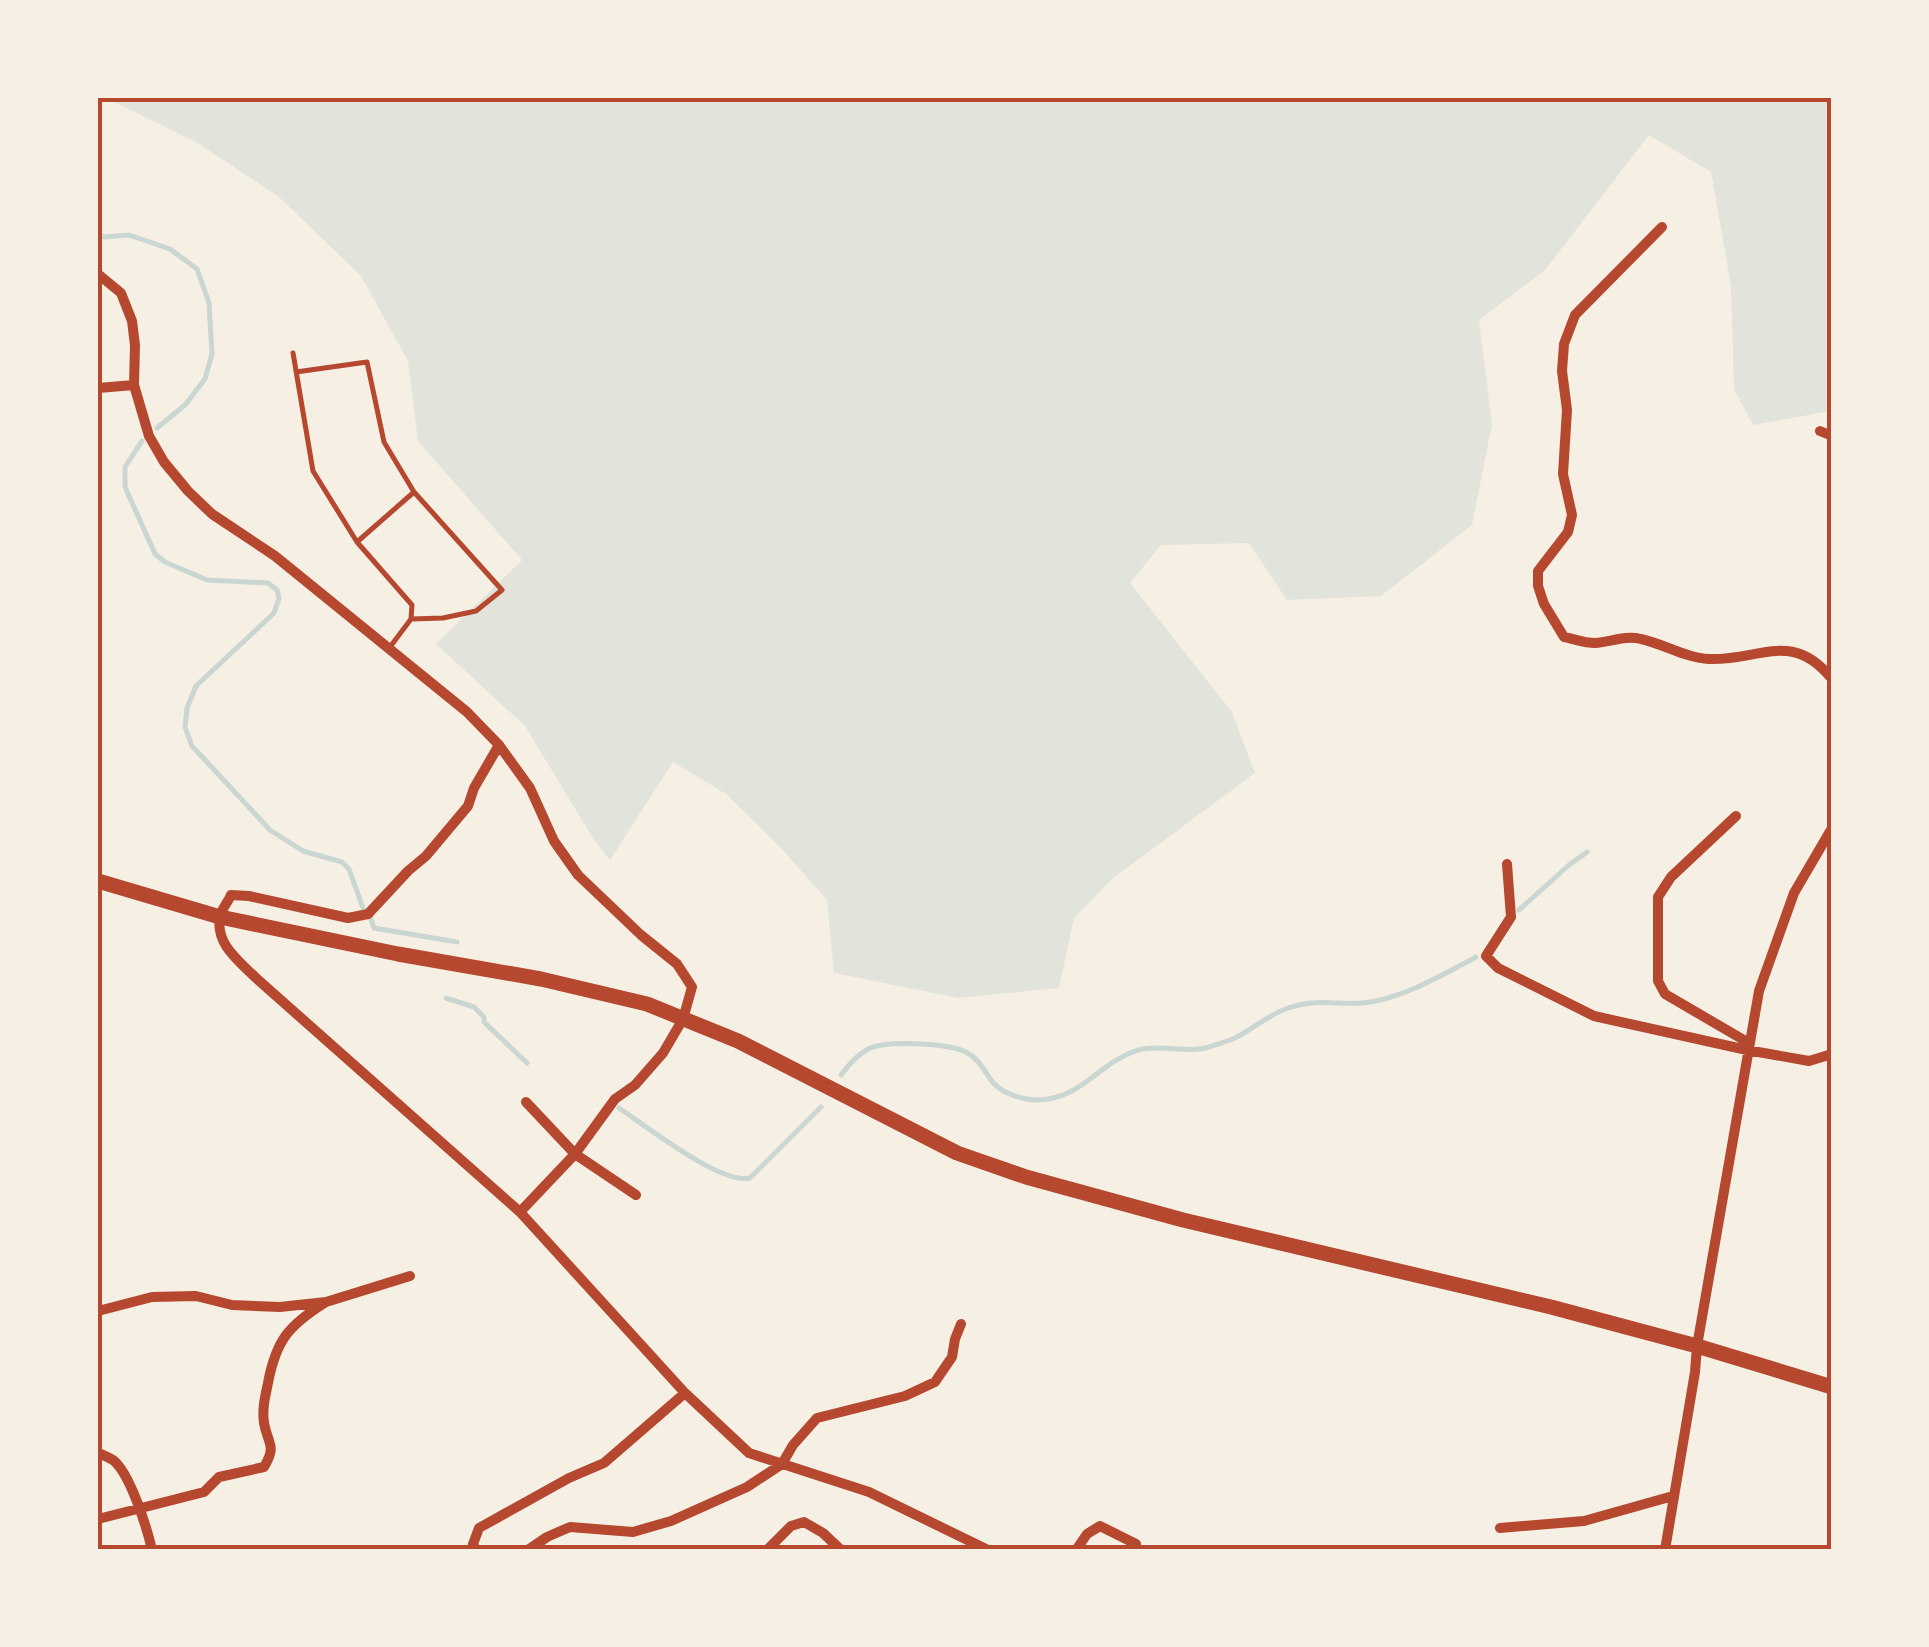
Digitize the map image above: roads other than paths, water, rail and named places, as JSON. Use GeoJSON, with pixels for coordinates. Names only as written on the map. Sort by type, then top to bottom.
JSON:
{"type":"FeatureCollection","features":[{"type":"Feature","properties":{"kind":"main road"},"geometry":{"type":"LineString","coordinates":[[98,881],[220,917],[398,954],[541,978],[647,1004],[738,1041],[958,1152],[1026,1178],[1183,1220],[1551,1307],[1832,1387]]}},
{"type":"Feature","properties":{"kind":"street"},"geometry":{"type":"LineString","coordinates":[[1662,226],[1576,315],[1564,344],[1562,371],[1567,410],[1563,474],[1572,515],[1568,532],[1538,571],[1544,604],[1564,636],[1592,644],[1628,637],[1708,660],[1779,651],[1802,653],[1820,664],[1832,678]]}},
{"type":"Feature","properties":{"kind":"street"},"geometry":{"type":"LineString","coordinates":[[98,274],[121,293],[132,321],[134,385],[149,436],[188,491],[212,514],[275,556],[467,712],[499,745],[530,788],[554,840],[578,874],[677,964],[692,988],[683,1019],[663,1053],[635,1085],[615,1099],[575,1154],[520,1212]]}},
{"type":"Feature","properties":{"kind":"street"},"geometry":{"type":"LineString","coordinates":[[98,388],[134,385]]}},
{"type":"Feature","properties":{"kind":"street"},"geometry":{"type":"LineString","coordinates":[[499,745],[468,806],[426,856],[368,914],[348,918],[249,896],[231,896],[220,917],[226,949],[520,1212],[685,1394],[749,1453],[869,1492],[988,1550]]}},
{"type":"Feature","properties":{"kind":"street"},"geometry":{"type":"LineString","coordinates":[[1736,816],[1670,878],[1658,897],[1658,981],[1664,994],[1748,1047]]}},
{"type":"Feature","properties":{"kind":"street"},"geometry":{"type":"LineString","coordinates":[[1665,1550],[1759,992],[1794,894],[1832,828]]}},
{"type":"Feature","properties":{"kind":"street"},"geometry":{"type":"LineString","coordinates":[[1508,864],[1511,917],[1486,956],[1498,968],[1594,1016],[1809,1061],[1832,1054]]}},
{"type":"Feature","properties":{"kind":"street"},"geometry":{"type":"LineString","coordinates":[[526,1102],[575,1154],[636,1195]]}},
{"type":"Feature","properties":{"kind":"street"},"geometry":{"type":"LineString","coordinates":[[98,1311],[152,1297],[196,1296],[232,1306],[326,1302],[410,1276]]}},
{"type":"Feature","properties":{"kind":"street"},"geometry":{"type":"LineString","coordinates":[[98,1519],[204,1492],[219,1478],[264,1468],[272,1444],[265,1429],[263,1409],[273,1357],[290,1328],[326,1302]]}},
{"type":"Feature","properties":{"kind":"street"},"geometry":{"type":"LineString","coordinates":[[528,1550],[570,1527],[632,1532],[671,1521],[747,1487],[782,1464],[792,1444],[817,1418],[905,1396],[934,1382],[952,1357],[961,1324]]}},
{"type":"Feature","properties":{"kind":"street"},"geometry":{"type":"LineString","coordinates":[[476,1550],[472,1544],[479,1528],[604,1463],[685,1394]]}},
{"type":"Feature","properties":{"kind":"street"},"geometry":{"type":"LineString","coordinates":[[98,1453],[120,1468],[146,1523],[152,1550]]}},
{"type":"Feature","properties":{"kind":"street"},"geometry":{"type":"LineString","coordinates":[[1500,1528],[1584,1521],[1674,1496]]}},
{"type":"Feature","properties":{"kind":"street"},"geometry":{"type":"LineString","coordinates":[[766,1550],[791,1526],[804,1522],[841,1550]]}},
{"type":"Feature","properties":{"kind":"street"},"geometry":{"type":"LineString","coordinates":[[1076,1550],[1100,1526],[1136,1544]]}},
{"type":"Feature","properties":{"kind":"lane"},"geometry":{"type":"LineString","coordinates":[[293,353],[312,471],[357,542],[412,606],[412,619],[388,650]]}},
{"type":"Feature","properties":{"kind":"lane"},"geometry":{"type":"LineString","coordinates":[[296,372],[366,362],[384,442],[414,492],[502,590],[476,611],[412,619]]}},
{"type":"Feature","properties":{"kind":"lane"},"geometry":{"type":"LineString","coordinates":[[357,542],[414,492]]}},
{"type":"Feature","properties":{"kind":"waterway"},"geometry":{"type":"LineString","coordinates":[[98,235],[129,235],[170,249],[197,269],[209,303],[212,354],[205,379],[185,405],[157,428]]}},
{"type":"Feature","properties":{"kind":"waterway"},"geometry":{"type":"LineString","coordinates":[[142,441],[125,467],[125,487],[155,554],[207,580],[268,583],[277,590],[279,598],[274,613],[196,686],[185,727],[192,746],[270,830],[303,851],[342,862],[349,869],[363,908]]}},
{"type":"Feature","properties":{"kind":"waterway"},"geometry":{"type":"LineString","coordinates":[[1519,910],[1587,852]]}},
{"type":"Feature","properties":{"kind":"waterway"},"geometry":{"type":"LineString","coordinates":[[371,919],[374,928],[457,942]]}},
{"type":"Feature","properties":{"kind":"waterway"},"geometry":{"type":"LineString","coordinates":[[841,1075],[853,1060],[877,1046],[932,1045],[970,1055],[995,1085],[1012,1095],[1032,1100],[1054,1098],[1138,1050],[1206,1048],[1235,1038],[1288,1008],[1392,997],[1476,957]]}},
{"type":"Feature","properties":{"kind":"waterway"},"geometry":{"type":"LineString","coordinates":[[446,998],[474,1007],[484,1022],[527,1063]]}},
{"type":"Feature","properties":{"kind":"waterway"},"geometry":{"type":"LineString","coordinates":[[619,1108],[703,1164],[737,1178],[750,1178],[821,1107]]}}]}
